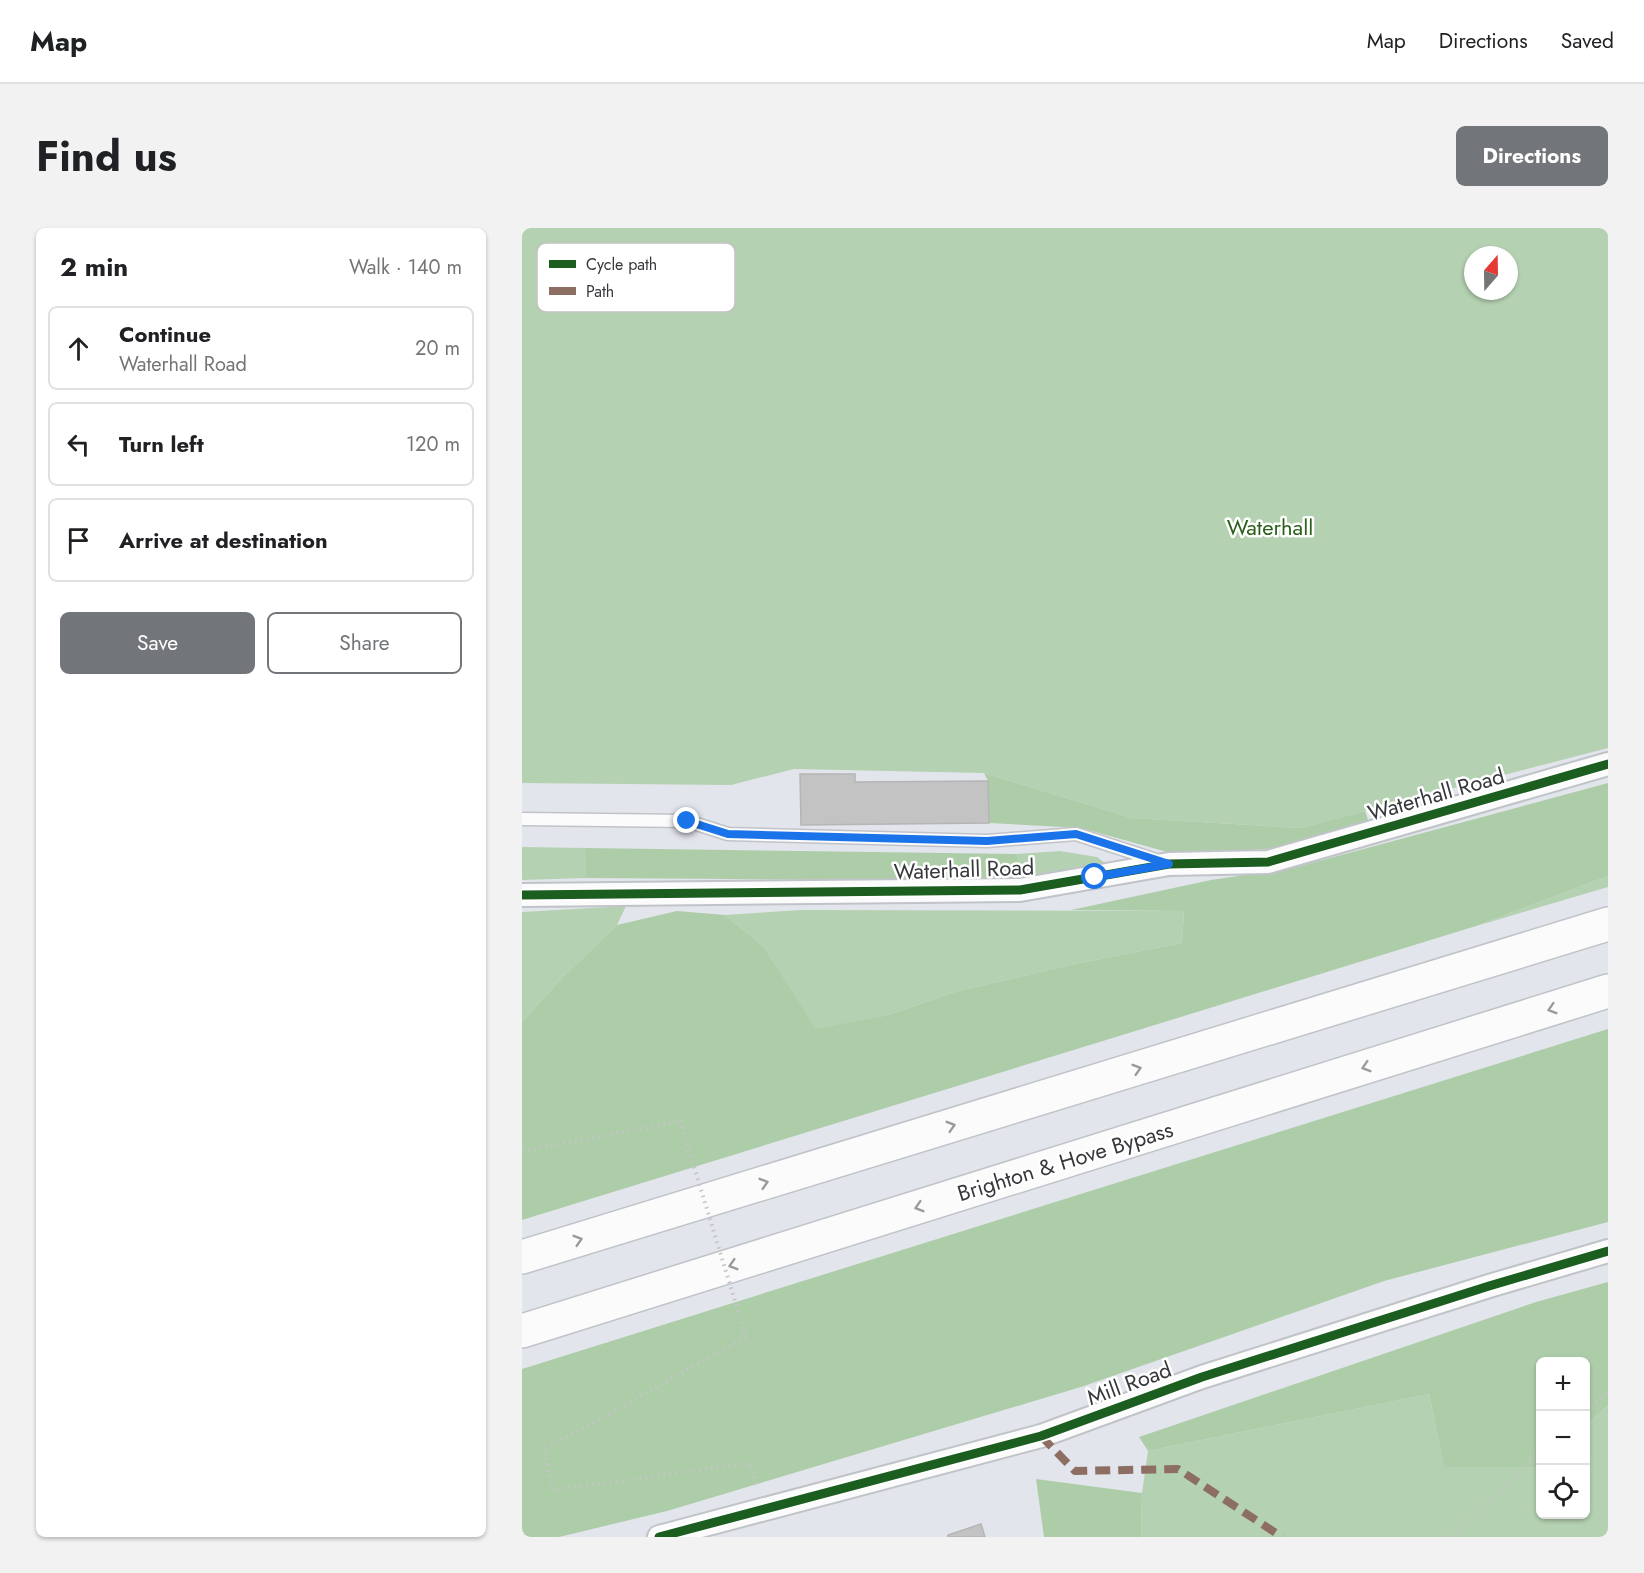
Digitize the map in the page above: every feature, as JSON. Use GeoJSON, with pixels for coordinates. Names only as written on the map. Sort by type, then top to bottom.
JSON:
{"type":"FeatureCollection","features":[{"type":"Feature","properties":{"kind":"highway"},"geometry":{"type":"LineString","coordinates":[[522,1257],[1608,924]]}},
{"type":"Feature","properties":{"kind":"highway","name":"Brighton & Hove Bypass"},"geometry":{"type":"LineString","coordinates":[[522,1331],[1608,991]]}},
{"type":"Feature","properties":{"kind":"street","name":"Waterhall Road"},"geometry":{"type":"LineString","coordinates":[[522,895],[1020,890],[1169,864],[1268,862],[1608,765]]}},
{"type":"Feature","properties":{"kind":"street","name":"Mill Road"},"geometry":{"type":"LineString","coordinates":[[659,1537],[1041,1436],[1202,1377],[1489,1286],[1608,1251]]}},
{"type":"Feature","properties":{"kind":"lane"},"geometry":{"type":"LineString","coordinates":[[522,819],[687,821],[728,834],[763,835],[987,841],[1076,834],[1169,864]]}},
{"type":"Feature","properties":{"kind":"path"},"geometry":{"type":"LineString","coordinates":[[522,1151],[680,1121],[746,1337],[543,1449],[553,1490],[750,1463],[762,1509]]}},
{"type":"Feature","properties":{"kind":"path"},"geometry":{"type":"LineString","coordinates":[[1590,1406],[1608,1393]]}},
{"type":"Feature","properties":{"kind":"path"},"geometry":{"type":"LineString","coordinates":[[1454,1537],[1536,1454]]}},
{"type":"Feature","properties":{"kind":"green space","name":"Waterhall"},"geometry":{"type":"Polygon","coordinates":[[[522,228],[1608,228],[1608,748],[1300,828],[1132,818],[984,773],[794,769],[731,785],[522,783],[522,228]]]}},
{"type":"Feature","properties":{"kind":"green space"},"geometry":{"type":"Polygon","coordinates":[[[984,773],[1132,818],[1300,828],[1365,811],[1370,825],[1279,848],[1178,855],[1081,828],[989,823],[988,781],[984,773]]]}},
{"type":"Feature","properties":{"kind":"green space"},"geometry":{"type":"Polygon","coordinates":[[[1608,783],[1608,876],[1476,926],[522,1220],[522,1022],[562,978],[617,925],[677,911],[725,915],[764,947],[816,1029],[888,1015],[958,991],[1075,964],[1182,943],[1184,911],[1071,910],[1211,880],[1293,868],[1608,783]]]}},
{"type":"Feature","properties":{"kind":"green space"},"geometry":{"type":"Polygon","coordinates":[[[522,847],[586,848],[586,878],[522,880],[522,847]]]}},
{"type":"Feature","properties":{"kind":"green space"},"geometry":{"type":"Polygon","coordinates":[[[586,848],[1017,854],[1021,881],[586,878],[586,848]]]}},
{"type":"Feature","properties":{"kind":"green space"},"geometry":{"type":"Polygon","coordinates":[[[1060,851],[1097,857],[1106,864],[1021,881],[1017,854],[1060,851]]]}},
{"type":"Feature","properties":{"kind":"green space"},"geometry":{"type":"Polygon","coordinates":[[[1608,876],[1608,887],[1476,926],[1608,876]]]}},
{"type":"Feature","properties":{"kind":"green space"},"geometry":{"type":"Polygon","coordinates":[[[626,906],[617,925],[562,978],[522,1022],[522,912],[626,906]]]}},
{"type":"Feature","properties":{"kind":"green space"},"geometry":{"type":"Polygon","coordinates":[[[801,910],[1184,911],[1182,943],[1075,964],[958,991],[888,1015],[816,1030],[764,947],[725,915],[801,910]]]}},
{"type":"Feature","properties":{"kind":"green space"},"geometry":{"type":"Polygon","coordinates":[[[1608,1029],[1608,1222],[1384,1281],[1084,1386],[667,1511],[559,1537],[522,1537],[522,1369],[1608,1029]]]}},
{"type":"Feature","properties":{"kind":"green space"},"geometry":{"type":"Polygon","coordinates":[[[1608,1282],[1608,1405],[1590,1421],[1590,1357],[1536,1357],[1536,1467],[1444,1467],[1429,1394],[1148,1451],[1139,1437],[1536,1302],[1608,1282]]]}},
{"type":"Feature","properties":{"kind":"green space"},"geometry":{"type":"Polygon","coordinates":[[[1429,1394],[1444,1467],[1536,1467],[1536,1519],[1590,1519],[1590,1421],[1608,1405],[1608,1537],[1141,1537],[1142,1493],[1148,1451],[1429,1394]]]}},
{"type":"Feature","properties":{"kind":"green space"},"geometry":{"type":"Polygon","coordinates":[[[1036,1479],[1142,1493],[1141,1537],[1044,1537],[1036,1479]]]}},
{"type":"Feature","properties":{"kind":"building"},"geometry":{"type":"Polygon","coordinates":[[[800,774],[855,774],[855,782],[988,781],[989,823],[801,825],[800,774]]]}},
{"type":"Feature","properties":{"kind":"building"},"geometry":{"type":"Polygon","coordinates":[[[981,1524],[985,1537],[948,1537],[948,1535],[981,1524]]]}},
{"type":"Feature","properties":{"kind":"marked path"},"geometry":{"type":"LineString","coordinates":[[1041,1436],[1075,1471],[1178,1469],[1282,1537]]}},
{"type":"Feature","properties":{"kind":"cycle path"},"geometry":{"type":"LineString","coordinates":[[522,895],[1020,890],[1169,864],[1268,862],[1608,764]]}},
{"type":"Feature","properties":{"kind":"cycle path"},"geometry":{"type":"LineString","coordinates":[[659,1537],[1041,1436],[1202,1377],[1489,1286],[1608,1251]]}},
{"type":"Feature","properties":{"kind":"route"},"geometry":{"type":"LineString","coordinates":[[687,821],[728,834],[987,841],[1076,834],[1169,864],[1095,877]]}}]}
